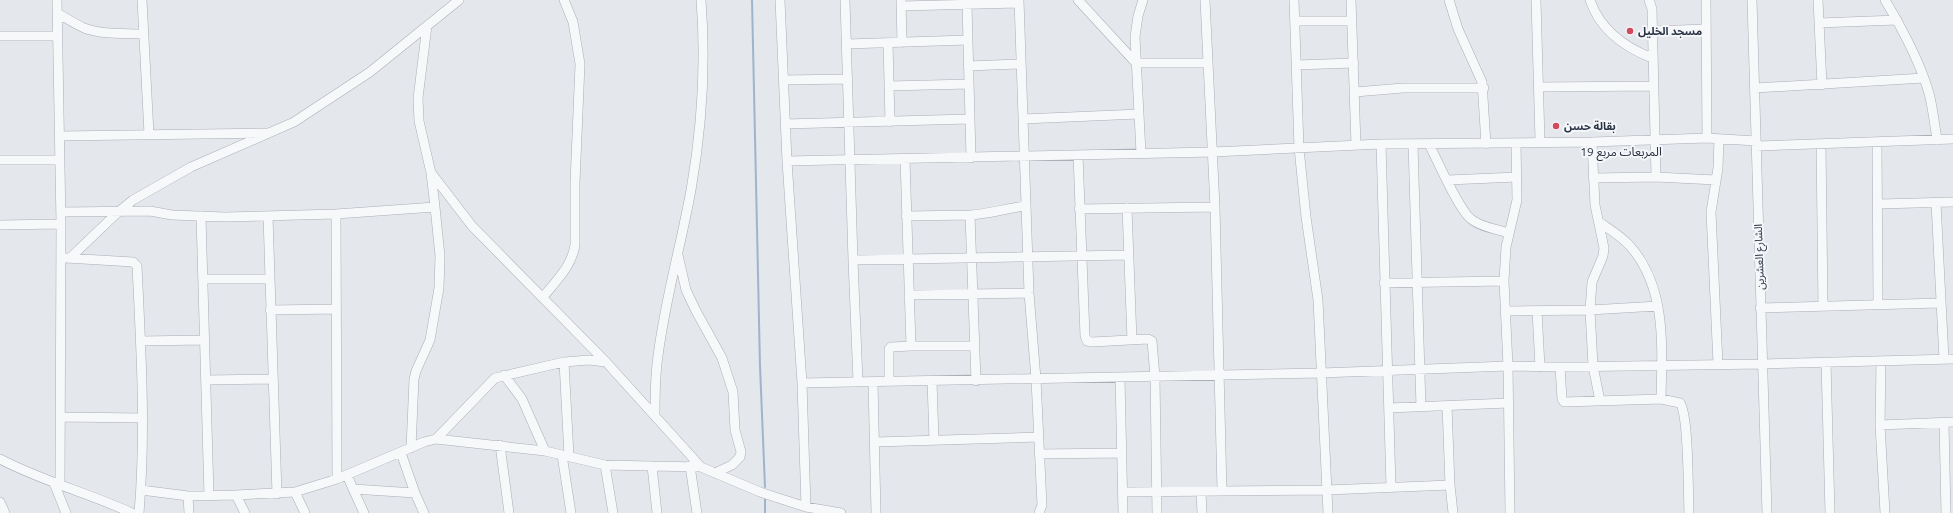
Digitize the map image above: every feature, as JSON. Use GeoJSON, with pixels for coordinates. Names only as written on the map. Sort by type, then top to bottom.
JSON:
{"type":"FeatureCollection","features":[{"type":"Feature","properties":{"kind":"street"},"geometry":{"type":"LineString","coordinates":[[57,0],[61,224],[65,258],[62,417],[57,484],[66,513]]}},
{"type":"Feature","properties":{"kind":"street"},"geometry":{"type":"LineString","coordinates":[[142,0],[142,34],[149,134]]}},
{"type":"Feature","properties":{"kind":"street"},"geometry":{"type":"LineString","coordinates":[[65,258],[133,200],[191,167],[272,133],[294,122],[338,94],[370,72],[459,0]]}},
{"type":"Feature","properties":{"kind":"street"},"geometry":{"type":"LineString","coordinates":[[543,297],[570,262],[574,254],[575,245],[575,183],[580,64],[573,22],[564,0]]}},
{"type":"Feature","properties":{"kind":"street"},"geometry":{"type":"LineString","coordinates":[[655,416],[657,356],[677,250],[691,190],[700,127],[704,68],[702,0]]}},
{"type":"Feature","properties":{"kind":"street"},"geometry":{"type":"LineString","coordinates":[[780,0],[787,161],[802,383],[806,507]]}},
{"type":"Feature","properties":{"kind":"street"},"geometry":{"type":"LineString","coordinates":[[845,0],[858,382]]}},
{"type":"Feature","properties":{"kind":"street"},"geometry":{"type":"LineString","coordinates":[[1078,0],[1136,63],[1208,63]]}},
{"type":"Feature","properties":{"kind":"street"},"geometry":{"type":"LineString","coordinates":[[1141,153],[1135,37],[1138,16],[1143,0]]}},
{"type":"Feature","properties":{"kind":"street"},"geometry":{"type":"LineString","coordinates":[[1205,0],[1215,207],[1222,492]]}},
{"type":"Feature","properties":{"kind":"street"},"geometry":{"type":"LineString","coordinates":[[1294,0],[1299,148],[1306,217],[1318,300],[1328,513]]}},
{"type":"Feature","properties":{"kind":"street"},"geometry":{"type":"LineString","coordinates":[[1351,0],[1356,145]]}},
{"type":"Feature","properties":{"kind":"street"},"geometry":{"type":"LineString","coordinates":[[1450,0],[1458,29],[1484,88],[1486,144]]}},
{"type":"Feature","properties":{"kind":"street"},"geometry":{"type":"LineString","coordinates":[[1536,0],[1540,141]]}},
{"type":"Feature","properties":{"kind":"street"},"geometry":{"type":"LineString","coordinates":[[1590,0],[1601,22],[1610,33],[1626,46],[1652,58]]}},
{"type":"Feature","properties":{"kind":"street"},"geometry":{"type":"LineString","coordinates":[[1649,0],[1652,9],[1656,177]]}},
{"type":"Feature","properties":{"kind":"street"},"geometry":{"type":"LineString","coordinates":[[1706,0],[1707,138]]}},
{"type":"Feature","properties":{"kind":"street","name":"الشارع العشرين"},"geometry":{"type":"LineString","coordinates":[[1752,0],[1767,513]]}},
{"type":"Feature","properties":{"kind":"street"},"geometry":{"type":"LineString","coordinates":[[1818,0],[1822,85]]}},
{"type":"Feature","properties":{"kind":"street"},"geometry":{"type":"LineString","coordinates":[[1885,0],[1897,20],[1924,78],[1930,97],[1937,140]]}},
{"type":"Feature","properties":{"kind":"street"},"geometry":{"type":"LineString","coordinates":[[902,42],[901,3],[967,4],[1019,1],[1029,293],[1036,379],[1042,506],[1039,513]]}},
{"type":"Feature","properties":{"kind":"street"},"geometry":{"type":"LineString","coordinates":[[967,4],[971,158]]}},
{"type":"Feature","properties":{"kind":"street"},"geometry":{"type":"LineString","coordinates":[[57,13],[77,25],[94,31],[103,33],[142,34]]}},
{"type":"Feature","properties":{"kind":"street"},"geometry":{"type":"LineString","coordinates":[[1819,23],[1897,20]]}},
{"type":"Feature","properties":{"kind":"street"},"geometry":{"type":"LineString","coordinates":[[1295,21],[1352,21]]}},
{"type":"Feature","properties":{"kind":"street"},"geometry":{"type":"LineString","coordinates":[[411,448],[414,379],[430,340],[439,288],[440,256],[431,173],[419,121],[418,98],[427,26]]}},
{"type":"Feature","properties":{"kind":"street"},"geometry":{"type":"LineString","coordinates":[[1652,31],[1706,29]]}},
{"type":"Feature","properties":{"kind":"street"},"geometry":{"type":"LineString","coordinates":[[0,36],[58,36]]}},
{"type":"Feature","properties":{"kind":"street"},"geometry":{"type":"LineString","coordinates":[[847,44],[967,40]]}},
{"type":"Feature","properties":{"kind":"street"},"geometry":{"type":"LineString","coordinates":[[888,43],[890,122]]}},
{"type":"Feature","properties":{"kind":"street"},"geometry":{"type":"LineString","coordinates":[[1296,65],[1354,63]]}},
{"type":"Feature","properties":{"kind":"street"},"geometry":{"type":"LineString","coordinates":[[968,66],[1021,64]]}},
{"type":"Feature","properties":{"kind":"street"},"geometry":{"type":"LineString","coordinates":[[1755,88],[1924,78]]}},
{"type":"Feature","properties":{"kind":"street"},"geometry":{"type":"LineString","coordinates":[[784,80],[848,79]]}},
{"type":"Feature","properties":{"kind":"street"},"geometry":{"type":"LineString","coordinates":[[889,86],[969,84]]}},
{"type":"Feature","properties":{"kind":"street"},"geometry":{"type":"LineString","coordinates":[[1539,87],[1654,86]]}},
{"type":"Feature","properties":{"kind":"street"},"geometry":{"type":"LineString","coordinates":[[1355,92],[1403,88],[1484,88]]}},
{"type":"Feature","properties":{"kind":"street"},"geometry":{"type":"LineString","coordinates":[[1023,119],[1139,114]]}},
{"type":"Feature","properties":{"kind":"street"},"geometry":{"type":"LineString","coordinates":[[786,124],[969,119]]}},
{"type":"Feature","properties":{"kind":"street"},"geometry":{"type":"LineString","coordinates":[[60,136],[272,133]]}},
{"type":"Feature","properties":{"kind":"street"},"geometry":{"type":"LineString","coordinates":[[787,161],[1213,152],[1381,144],[1486,144],[1540,141],[1592,142],[1707,138],[1756,143],[1821,144],[1953,139]]}},
{"type":"Feature","properties":{"kind":"street"},"geometry":{"type":"LineString","coordinates":[[1718,364],[1711,212],[1716,180],[1719,139]]}},
{"type":"Feature","properties":{"kind":"street"},"geometry":{"type":"LineString","coordinates":[[1592,142],[1594,205],[1604,248],[1603,256],[1592,282],[1590,310],[1593,366],[1600,401]]}},
{"type":"Feature","properties":{"kind":"street"},"geometry":{"type":"LineString","coordinates":[[1878,142],[1878,304]]}},
{"type":"Feature","properties":{"kind":"street"},"geometry":{"type":"LineString","coordinates":[[1510,513],[1508,366],[1504,281],[1508,233],[1516,209],[1516,143]]}},
{"type":"Feature","properties":{"kind":"street"},"geometry":{"type":"LineString","coordinates":[[1381,144],[1391,487]]}},
{"type":"Feature","properties":{"kind":"street"},"geometry":{"type":"LineString","coordinates":[[1413,144],[1416,283],[1421,407]]}},
{"type":"Feature","properties":{"kind":"street"},"geometry":{"type":"LineString","coordinates":[[1429,144],[1470,219],[1508,233]]}},
{"type":"Feature","properties":{"kind":"street"},"geometry":{"type":"LineString","coordinates":[[1821,144],[1823,306]]}},
{"type":"Feature","properties":{"kind":"street"},"geometry":{"type":"LineString","coordinates":[[1078,155],[1085,336],[1087,341],[1092,342],[1148,339],[1152,341],[1155,377],[1157,513]]}},
{"type":"Feature","properties":{"kind":"street"},"geometry":{"type":"LineString","coordinates":[[905,159],[907,259],[911,346]]}},
{"type":"Feature","properties":{"kind":"street"},"geometry":{"type":"LineString","coordinates":[[0,160],[60,160]]}},
{"type":"Feature","properties":{"kind":"street"},"geometry":{"type":"LineString","coordinates":[[431,173],[472,226],[606,362],[701,467]]}},
{"type":"Feature","properties":{"kind":"street"},"geometry":{"type":"LineString","coordinates":[[1448,180],[1517,177]]}},
{"type":"Feature","properties":{"kind":"street"},"geometry":{"type":"LineString","coordinates":[[1593,178],[1656,177],[1716,180]]}},
{"type":"Feature","properties":{"kind":"street"},"geometry":{"type":"LineString","coordinates":[[1879,204],[1953,202]]}},
{"type":"Feature","properties":{"kind":"street"},"geometry":{"type":"LineString","coordinates":[[802,383],[1220,376],[1508,366],[1560,367],[1662,364],[1762,364],[1949,359],[1940,303],[1936,203]]}},
{"type":"Feature","properties":{"kind":"street"},"geometry":{"type":"LineString","coordinates":[[906,216],[984,214],[1004,208],[1026,206]]}},
{"type":"Feature","properties":{"kind":"street"},"geometry":{"type":"LineString","coordinates":[[61,212],[117,213],[150,211],[172,215],[268,216],[336,214],[435,207]]}},
{"type":"Feature","properties":{"kind":"street"},"geometry":{"type":"LineString","coordinates":[[1079,209],[1215,207]]}},
{"type":"Feature","properties":{"kind":"street"},"geometry":{"type":"LineString","coordinates":[[1127,208],[1132,340]]}},
{"type":"Feature","properties":{"kind":"street"},"geometry":{"type":"LineString","coordinates":[[336,214],[335,378],[337,479]]}},
{"type":"Feature","properties":{"kind":"street"},"geometry":{"type":"LineString","coordinates":[[970,215],[970,259],[976,381]]}},
{"type":"Feature","properties":{"kind":"street"},"geometry":{"type":"LineString","coordinates":[[202,216],[209,496]]}},
{"type":"Feature","properties":{"kind":"street"},"geometry":{"type":"LineString","coordinates":[[268,216],[276,494]]}},
{"type":"Feature","properties":{"kind":"street"},"geometry":{"type":"LineString","coordinates":[[1598,222],[1621,238],[1637,256],[1655,291],[1658,306],[1662,364],[1661,399]]}},
{"type":"Feature","properties":{"kind":"street"},"geometry":{"type":"LineString","coordinates":[[0,225],[61,224]]}},
{"type":"Feature","properties":{"kind":"street"},"geometry":{"type":"LineString","coordinates":[[677,250],[686,290],[722,358],[733,392],[735,430],[741,452],[740,457],[732,465],[715,473]]}},
{"type":"Feature","properties":{"kind":"street"},"geometry":{"type":"LineString","coordinates":[[854,260],[1128,255]]}},
{"type":"Feature","properties":{"kind":"street"},"geometry":{"type":"LineString","coordinates":[[65,258],[136,263],[137,266],[143,418],[139,513]]}},
{"type":"Feature","properties":{"kind":"street"},"geometry":{"type":"LineString","coordinates":[[204,279],[270,279]]}},
{"type":"Feature","properties":{"kind":"street"},"geometry":{"type":"LineString","coordinates":[[1384,284],[1504,281]]}},
{"type":"Feature","properties":{"kind":"street"},"geometry":{"type":"LineString","coordinates":[[909,295],[1029,293]]}},
{"type":"Feature","properties":{"kind":"street"},"geometry":{"type":"LineString","coordinates":[[1760,308],[1940,303]]}},
{"type":"Feature","properties":{"kind":"street"},"geometry":{"type":"LineString","coordinates":[[1506,311],[1590,310],[1658,306]]}},
{"type":"Feature","properties":{"kind":"street"},"geometry":{"type":"LineString","coordinates":[[270,310],[336,309]]}},
{"type":"Feature","properties":{"kind":"street"},"geometry":{"type":"LineString","coordinates":[[1537,311],[1540,367]]}},
{"type":"Feature","properties":{"kind":"street"},"geometry":{"type":"LineString","coordinates":[[141,341],[205,340]]}},
{"type":"Feature","properties":{"kind":"street"},"geometry":{"type":"LineString","coordinates":[[889,382],[889,349],[891,347],[975,346]]}},
{"type":"Feature","properties":{"kind":"street"},"geometry":{"type":"LineString","coordinates":[[436,439],[465,411],[489,383],[504,375],[564,362],[589,360],[606,362]]}},
{"type":"Feature","properties":{"kind":"street"},"geometry":{"type":"LineString","coordinates":[[1881,361],[1880,425],[1885,513]]}},
{"type":"Feature","properties":{"kind":"street"},"geometry":{"type":"LineString","coordinates":[[564,362],[566,456],[571,513]]}},
{"type":"Feature","properties":{"kind":"street"},"geometry":{"type":"LineString","coordinates":[[1826,362],[1830,513]]}},
{"type":"Feature","properties":{"kind":"street"},"geometry":{"type":"LineString","coordinates":[[1560,367],[1563,402],[1661,399],[1680,403],[1684,409],[1689,513]]}},
{"type":"Feature","properties":{"kind":"street"},"geometry":{"type":"LineString","coordinates":[[504,375],[522,399],[544,451]]}},
{"type":"Feature","properties":{"kind":"street"},"geometry":{"type":"LineString","coordinates":[[1120,377],[1124,513]]}},
{"type":"Feature","properties":{"kind":"street"},"geometry":{"type":"LineString","coordinates":[[206,380],[272,379]]}},
{"type":"Feature","properties":{"kind":"street"},"geometry":{"type":"LineString","coordinates":[[873,382],[876,513]]}},
{"type":"Feature","properties":{"kind":"street"},"geometry":{"type":"LineString","coordinates":[[932,382],[934,440]]}},
{"type":"Feature","properties":{"kind":"street"},"geometry":{"type":"LineString","coordinates":[[1389,408],[1508,402]]}},
{"type":"Feature","properties":{"kind":"street"},"geometry":{"type":"LineString","coordinates":[[1447,406],[1450,485],[1453,513]]}},
{"type":"Feature","properties":{"kind":"street"},"geometry":{"type":"LineString","coordinates":[[62,417],[143,418]]}},
{"type":"Feature","properties":{"kind":"street"},"geometry":{"type":"LineString","coordinates":[[1880,425],[1948,422],[1946,513]]}},
{"type":"Feature","properties":{"kind":"street"},"geometry":{"type":"LineString","coordinates":[[875,442],[1039,437]]}},
{"type":"Feature","properties":{"kind":"street"},"geometry":{"type":"LineString","coordinates":[[141,490],[188,496],[276,494],[295,492],[337,479],[424,442],[436,439],[544,451],[605,465],[701,467],[760,492],[806,507],[841,513]]}},
{"type":"Feature","properties":{"kind":"street"},"geometry":{"type":"LineString","coordinates":[[500,445],[509,513]]}},
{"type":"Feature","properties":{"kind":"street"},"geometry":{"type":"LineString","coordinates":[[401,453],[415,493],[424,513]]}},
{"type":"Feature","properties":{"kind":"street"},"geometry":{"type":"LineString","coordinates":[[1039,454],[1122,453]]}},
{"type":"Feature","properties":{"kind":"street"},"geometry":{"type":"LineString","coordinates":[[0,459],[57,484],[105,501],[132,513]]}},
{"type":"Feature","properties":{"kind":"street"},"geometry":{"type":"LineString","coordinates":[[605,465],[613,513]]}},
{"type":"Feature","properties":{"kind":"street"},"geometry":{"type":"LineString","coordinates":[[652,466],[656,513]]}},
{"type":"Feature","properties":{"kind":"street"},"geometry":{"type":"LineString","coordinates":[[690,466],[696,513]]}},
{"type":"Feature","properties":{"kind":"street"},"geometry":{"type":"LineString","coordinates":[[347,474],[364,513]]}},
{"type":"Feature","properties":{"kind":"street"},"geometry":{"type":"LineString","coordinates":[[1123,492],[1327,490],[1450,485]]}},
{"type":"Feature","properties":{"kind":"street"},"geometry":{"type":"LineString","coordinates":[[353,489],[415,493]]}},
{"type":"Feature","properties":{"kind":"street"},"geometry":{"type":"LineString","coordinates":[[295,492],[305,513]]}},
{"type":"Feature","properties":{"kind":"street"},"geometry":{"type":"LineString","coordinates":[[1202,492],[1202,513]]}},
{"type":"Feature","properties":{"kind":"street"},"geometry":{"type":"LineString","coordinates":[[236,495],[245,513]]}},
{"type":"Feature","properties":{"kind":"street"},"geometry":{"type":"LineString","coordinates":[[188,496],[189,513]]}},
{"type":"Feature","properties":{"kind":"street"},"geometry":{"type":"LineString","coordinates":[[0,502],[5,513]]}},
{"type":"Feature","properties":{"kind":"waterway"},"geometry":{"type":"LineString","coordinates":[[752,0],[760,366],[765,487]]}},
{"type":"Feature","properties":{"kind":"waterway"},"geometry":{"type":"LineString","coordinates":[[765,499],[765,513]]}},
{"type":"Feature","properties":{"kind":"place","name":"مسجد الخليل"},"geometry":{"type":"Point","coordinates":[1630,31]}},
{"type":"Feature","properties":{"kind":"place","name":"بقالة حسن"},"geometry":{"type":"Point","coordinates":[1556,126]}},
{"type":"Feature","properties":{"kind":"district","name":"المربعات مربع 19"},"geometry":{"type":"Point","coordinates":[1621,151]}}]}
